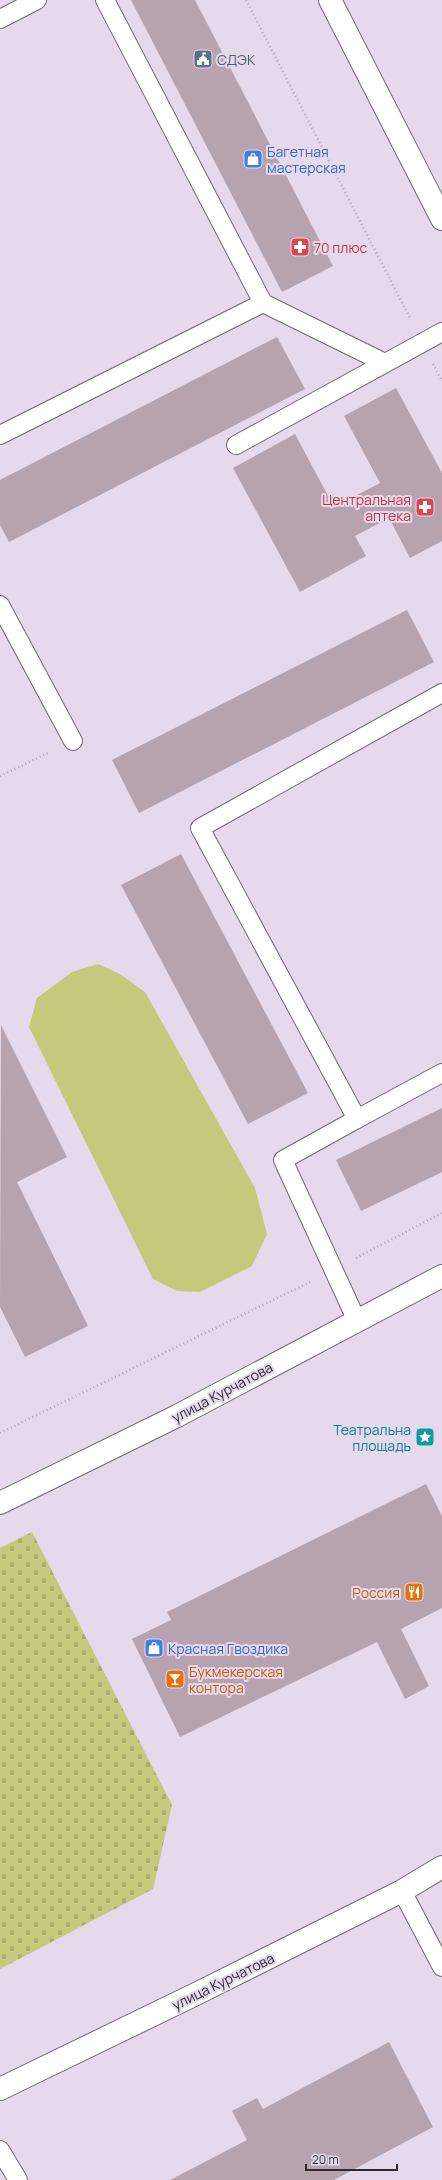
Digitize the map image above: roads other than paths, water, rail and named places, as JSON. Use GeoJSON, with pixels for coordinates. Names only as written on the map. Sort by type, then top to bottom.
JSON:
{"type":"FeatureCollection","features":[{"type":"Feature","properties":{"kind":"street"},"geometry":{"type":"LineString","coordinates":[[330,0],[442,219]]}},
{"type":"Feature","properties":{"kind":"street","name":"улица Курчатова"},"geometry":{"type":"LineString","coordinates":[[0,1504],[177,1416],[442,1276]]}},
{"type":"Feature","properties":{"kind":"street","name":"улица Курчатова"},"geometry":{"type":"LineString","coordinates":[[0,2089],[402,1891],[442,1867]]}},
{"type":"Feature","properties":{"kind":"lane"},"geometry":{"type":"LineString","coordinates":[[0,19],[37,0]]}},
{"type":"Feature","properties":{"kind":"lane"},"geometry":{"type":"LineString","coordinates":[[105,0],[264,303],[385,363]]}},
{"type":"Feature","properties":{"kind":"lane"},"geometry":{"type":"LineString","coordinates":[[0,435],[264,303]]}},
{"type":"Feature","properties":{"kind":"lane"},"geometry":{"type":"LineString","coordinates":[[236,445],[442,332]]}},
{"type":"Feature","properties":{"kind":"lane"},"geometry":{"type":"LineString","coordinates":[[0,605],[72,742]]}},
{"type":"Feature","properties":{"kind":"lane"},"geometry":{"type":"LineString","coordinates":[[357,1119],[200,828],[442,692]]}},
{"type":"Feature","properties":{"kind":"lane"},"geometry":{"type":"LineString","coordinates":[[357,1321],[283,1160],[442,1073]]}},
{"type":"Feature","properties":{"kind":"lane"},"geometry":{"type":"LineString","coordinates":[[402,1891],[442,1967]]}},
{"type":"Feature","properties":{"kind":"lane"},"geometry":{"type":"LineString","coordinates":[[0,2150],[18,2180]]}},
{"type":"Feature","properties":{"kind":"place","name":"СДЭК"},"geometry":{"type":"Point","coordinates":[203,59]}},
{"type":"Feature","properties":{"kind":"place","name":"Багетная мастерская"},"geometry":{"type":"Point","coordinates":[253,159]}},
{"type":"Feature","properties":{"kind":"place","name":"70 плюс"},"geometry":{"type":"Point","coordinates":[300,247]}},
{"type":"Feature","properties":{"kind":"place","name":"Центральная аптека"},"geometry":{"type":"Point","coordinates":[425,507]}},
{"type":"Feature","properties":{"kind":"place","name":"Театральна площадь"},"geometry":{"type":"Point","coordinates":[425,1437]}},
{"type":"Feature","properties":{"kind":"place","name":"Россия"},"geometry":{"type":"Point","coordinates":[414,1592]}},
{"type":"Feature","properties":{"kind":"place","name":"Красная Гвоздика"},"geometry":{"type":"Point","coordinates":[154,1648]}},
{"type":"Feature","properties":{"kind":"place","name":"Букмекерская контора"},"geometry":{"type":"Point","coordinates":[175,1679]}}]}
